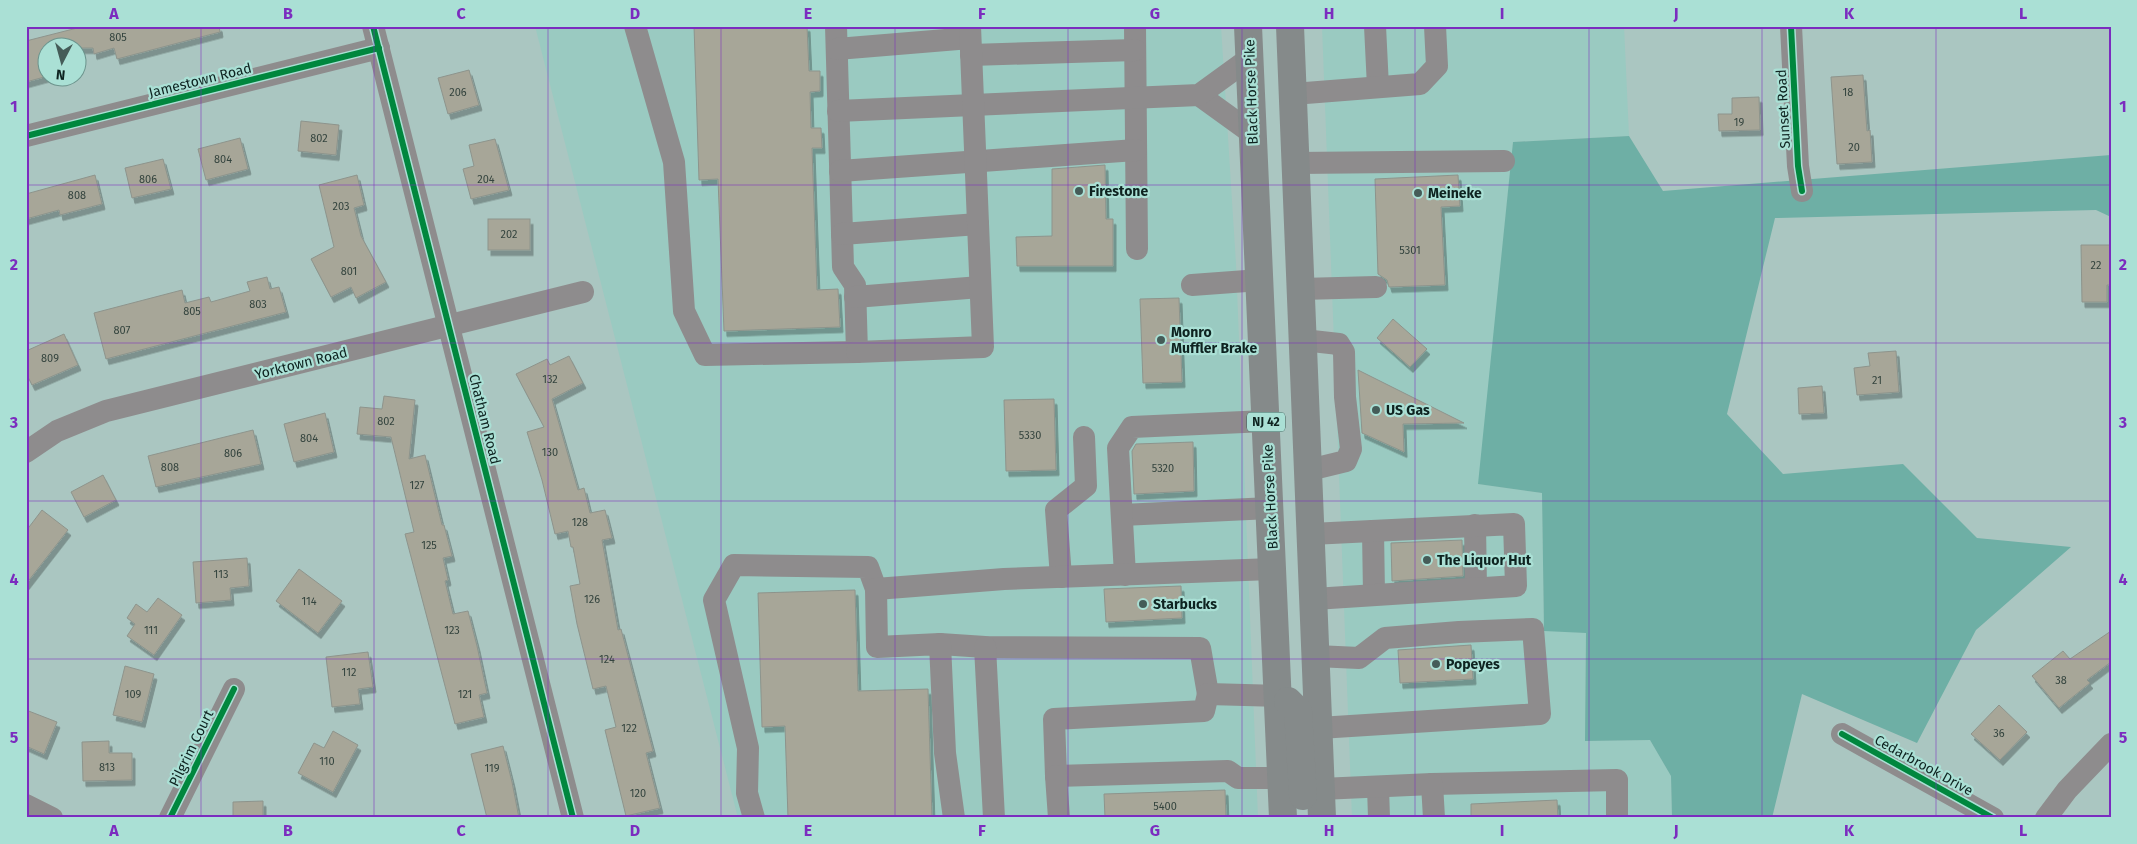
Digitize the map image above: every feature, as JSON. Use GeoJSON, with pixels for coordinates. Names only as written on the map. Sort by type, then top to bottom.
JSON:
{"type":"FeatureCollection","features":[{"type":"Feature","properties":{"kind":"highway","name":"Black Horse Pike"},"geometry":{"type":"LineString","coordinates":[[1248,26],[1283,818]]}},
{"type":"Feature","properties":{"kind":"highway"},"geometry":{"type":"LineString","coordinates":[[1290,26],[1322,818]]}},
{"type":"Feature","properties":{"kind":"highway"},"geometry":{"type":"LineString","coordinates":[[1278,696],[1293,704],[1298,711],[1304,818]]}},
{"type":"Feature","properties":{"kind":"street","name":"Chatham Road"},"geometry":{"type":"LineString","coordinates":[[374,26],[448,326],[574,818]]}},
{"type":"Feature","properties":{"kind":"street"},"geometry":{"type":"LineString","coordinates":[[635,26],[674,162],[684,311],[706,355],[983,347],[971,40]]}},
{"type":"Feature","properties":{"kind":"street"},"geometry":{"type":"LineString","coordinates":[[836,26],[843,267],[855,285],[857,352]]}},
{"type":"Feature","properties":{"kind":"street"},"geometry":{"type":"LineString","coordinates":[[1135,26],[1137,249]]}},
{"type":"Feature","properties":{"kind":"street"},"geometry":{"type":"LineString","coordinates":[[1375,26],[1378,88]]}},
{"type":"Feature","properties":{"kind":"street"},"geometry":{"type":"LineString","coordinates":[[1293,94],[1420,84],[1437,66],[1435,26]]}},
{"type":"Feature","properties":{"kind":"street","name":"Sunset Road"},"geometry":{"type":"LineString","coordinates":[[1791,26],[1798,166],[1802,191]]}},
{"type":"Feature","properties":{"kind":"street"},"geometry":{"type":"LineString","coordinates":[[837,49],[971,40],[1135,50]]}},
{"type":"Feature","properties":{"kind":"street","name":"Jamestown Road"},"geometry":{"type":"LineString","coordinates":[[26,136],[379,48]]}},
{"type":"Feature","properties":{"kind":"street"},"geometry":{"type":"LineString","coordinates":[[838,111],[1199,95],[1250,58]]}},
{"type":"Feature","properties":{"kind":"street"},"geometry":{"type":"LineString","coordinates":[[1199,95],[1253,134]]}},
{"type":"Feature","properties":{"kind":"street"},"geometry":{"type":"LineString","coordinates":[[840,171],[1136,150]]}},
{"type":"Feature","properties":{"kind":"street"},"geometry":{"type":"LineString","coordinates":[[1296,164],[1504,161]]}},
{"type":"Feature","properties":{"kind":"street"},"geometry":{"type":"LineString","coordinates":[[842,234],[978,224]]}},
{"type":"Feature","properties":{"kind":"street"},"geometry":{"type":"LineString","coordinates":[[1192,285],[1260,280]]}},
{"type":"Feature","properties":{"kind":"street"},"geometry":{"type":"LineString","coordinates":[[855,296],[980,288]]}},
{"type":"Feature","properties":{"kind":"street"},"geometry":{"type":"LineString","coordinates":[[1301,289],[1376,288]]}},
{"type":"Feature","properties":{"kind":"street","name":"Yorktown Road"},"geometry":{"type":"LineString","coordinates":[[26,452],[57,431],[106,411],[583,292]]}},
{"type":"Feature","properties":{"kind":"street"},"geometry":{"type":"LineString","coordinates":[[1303,340],[1339,344],[1344,352],[1344,397],[1351,448],[1346,461],[1308,470]]}},
{"type":"Feature","properties":{"kind":"street"},"geometry":{"type":"LineString","coordinates":[[1125,575],[1118,448],[1132,427],[1266,421]]}},
{"type":"Feature","properties":{"kind":"street"},"geometry":{"type":"LineString","coordinates":[[1061,577],[1056,510],[1086,486],[1084,437]]}},
{"type":"Feature","properties":{"kind":"street"},"geometry":{"type":"LineString","coordinates":[[1122,515],[1270,508]]}},
{"type":"Feature","properties":{"kind":"street"},"geometry":{"type":"LineString","coordinates":[[1311,534],[1514,524],[1515,542],[1516,586],[1314,599]]}},
{"type":"Feature","properties":{"kind":"street"},"geometry":{"type":"LineString","coordinates":[[1475,525],[1476,588]]}},
{"type":"Feature","properties":{"kind":"street"},"geometry":{"type":"LineString","coordinates":[[1373,531],[1374,594]]}},
{"type":"Feature","properties":{"kind":"street"},"geometry":{"type":"LineString","coordinates":[[754,818],[747,793],[748,748],[714,600],[734,565],[868,567],[876,589],[878,647],[940,644],[985,648],[1200,648],[1208,694],[1204,711],[1054,719],[1059,818]]}},
{"type":"Feature","properties":{"kind":"street"},"geometry":{"type":"LineString","coordinates":[[876,589],[1061,577],[1273,569]]}},
{"type":"Feature","properties":{"kind":"street"},"geometry":{"type":"LineString","coordinates":[[1316,656],[1359,658],[1385,638],[1533,629],[1540,714],[1319,728]]}},
{"type":"Feature","properties":{"kind":"street"},"geometry":{"type":"LineString","coordinates":[[940,644],[945,753],[954,818]]}},
{"type":"Feature","properties":{"kind":"street"},"geometry":{"type":"LineString","coordinates":[[985,648],[994,818]]}},
{"type":"Feature","properties":{"kind":"street","name":"Pilgrim Court"},"geometry":{"type":"LineString","coordinates":[[170,818],[234,689]]}},
{"type":"Feature","properties":{"kind":"street"},"geometry":{"type":"LineString","coordinates":[[1208,694],[1278,696]]}},
{"type":"Feature","properties":{"kind":"street","name":"Cedarbrook Drive"},"geometry":{"type":"LineString","coordinates":[[1842,734],[1993,818]]}},
{"type":"Feature","properties":{"kind":"street"},"geometry":{"type":"LineString","coordinates":[[2046,818],[2067,790],[2111,744]]}},
{"type":"Feature","properties":{"kind":"street"},"geometry":{"type":"LineString","coordinates":[[1056,776],[1228,771],[1238,778],[1282,778]]}},
{"type":"Feature","properties":{"kind":"street"},"geometry":{"type":"LineString","coordinates":[[1321,789],[1432,784],[1617,780],[1617,818]]}},
{"type":"Feature","properties":{"kind":"street"},"geometry":{"type":"LineString","coordinates":[[1432,784],[1434,818]]}},
{"type":"Feature","properties":{"kind":"street"},"geometry":{"type":"LineString","coordinates":[[1378,787],[1379,818]]}},
{"type":"Feature","properties":{"kind":"street"},"geometry":{"type":"LineString","coordinates":[[26,805],[52,818]]}},
{"type":"Feature","properties":{"kind":"shaded area"},"geometry":{"type":"Polygon","coordinates":[[[535,26],[1221,26],[1236,264],[1258,818],[738,818],[535,26]]]}},
{"type":"Feature","properties":{"kind":"shaded area"},"geometry":{"type":"Polygon","coordinates":[[[1322,26],[1624,26],[1629,136],[1513,142],[1479,484],[1542,493],[1544,630],[1586,633],[1585,741],[1650,740],[1671,776],[1672,818],[1352,818],[1322,26]]]}},
{"type":"Feature","properties":{"kind":"shaded area"},"geometry":{"type":"Polygon","coordinates":[[[1629,136],[1663,191],[2111,155],[2111,217],[2096,210],[1775,218],[1727,414],[1783,474],[1903,464],[1977,538],[2071,547],[1976,630],[1917,743],[1802,694],[1772,818],[1672,818],[1671,776],[1650,740],[1585,741],[1586,633],[1544,631],[1542,493],[1478,484],[1513,142],[1629,136]]]}},
{"type":"Feature","properties":{"kind":"building"},"geometry":{"type":"Polygon","coordinates":[[[85,26],[219,26],[220,32],[117,59],[114,48],[94,54],[93,48],[88,48],[88,38],[38,38],[38,79],[26,82],[26,41],[85,26]]]}},
{"type":"Feature","properties":{"kind":"building"},"geometry":{"type":"Polygon","coordinates":[[[694,26],[807,26],[809,71],[820,71],[820,91],[810,92],[811,128],[821,128],[822,148],[812,148],[817,290],[838,289],[840,327],[724,331],[718,179],[699,180],[694,26]]]}},
{"type":"Feature","properties":{"kind":"building"},"geometry":{"type":"Polygon","coordinates":[[[469,70],[479,105],[448,114],[438,78],[469,70]]]}},
{"type":"Feature","properties":{"kind":"building"},"geometry":{"type":"Polygon","coordinates":[[[1863,75],[1867,131],[1870,130],[1872,162],[1837,164],[1831,77],[1863,75]]]}},
{"type":"Feature","properties":{"kind":"building"},"geometry":{"type":"Polygon","coordinates":[[[1759,97],[1760,130],[1719,131],[1718,114],[1732,114],[1732,98],[1759,97]]]}},
{"type":"Feature","properties":{"kind":"building"},"geometry":{"type":"Polygon","coordinates":[[[301,121],[339,125],[336,155],[298,151],[301,121]]]}},
{"type":"Feature","properties":{"kind":"building"},"geometry":{"type":"Polygon","coordinates":[[[240,138],[248,169],[206,180],[198,149],[240,138]]]}},
{"type":"Feature","properties":{"kind":"building"},"geometry":{"type":"Polygon","coordinates":[[[495,139],[509,190],[471,199],[463,169],[474,166],[469,145],[495,139]]]}},
{"type":"Feature","properties":{"kind":"building"},"geometry":{"type":"Polygon","coordinates":[[[163,159],[171,189],[132,198],[125,168],[163,159]]]}},
{"type":"Feature","properties":{"kind":"building","name":"Firestone"},"geometry":{"type":"Polygon","coordinates":[[[1105,165],[1106,219],[1113,219],[1113,266],[1017,266],[1016,237],[1052,236],[1052,169],[1105,165]]]}},
{"type":"Feature","properties":{"kind":"building"},"geometry":{"type":"Polygon","coordinates":[[[95,175],[102,204],[60,215],[59,210],[26,219],[26,194],[95,175]]]}},
{"type":"Feature","properties":{"kind":"building"},"geometry":{"type":"Polygon","coordinates":[[[357,175],[364,205],[354,208],[361,236],[386,282],[356,298],[351,287],[331,297],[311,259],[334,247],[319,185],[357,175]]]}},
{"type":"Feature","properties":{"kind":"building"},"geometry":{"type":"Polygon","coordinates":[[[1458,175],[1460,206],[1441,207],[1445,285],[1389,287],[1387,280],[1378,274],[1375,179],[1458,175]]]}},
{"type":"Feature","properties":{"kind":"building"},"geometry":{"type":"Polygon","coordinates":[[[488,219],[530,219],[530,250],[488,250],[488,219]]]}},
{"type":"Feature","properties":{"kind":"building"},"geometry":{"type":"Polygon","coordinates":[[[2081,245],[2111,245],[2111,285],[2107,285],[2107,302],[2082,302],[2081,245]]]}},
{"type":"Feature","properties":{"kind":"building"},"geometry":{"type":"Polygon","coordinates":[[[267,277],[270,289],[279,287],[286,312],[106,359],[94,313],[182,290],[185,303],[209,297],[211,302],[250,291],[247,282],[267,277]]]}},
{"type":"Feature","properties":{"kind":"building","name":"Monro Muffler Brake"},"geometry":{"type":"Polygon","coordinates":[[[1179,298],[1182,382],[1143,383],[1140,299],[1179,298]]]}},
{"type":"Feature","properties":{"kind":"building"},"geometry":{"type":"Polygon","coordinates":[[[1393,319],[1427,349],[1410,367],[1377,338],[1393,319]]]}},
{"type":"Feature","properties":{"kind":"building"},"geometry":{"type":"Polygon","coordinates":[[[64,334],[78,365],[32,385],[26,373],[26,351],[64,334]]]}},
{"type":"Feature","properties":{"kind":"building"},"geometry":{"type":"Polygon","coordinates":[[[1896,351],[1899,392],[1857,395],[1854,368],[1870,366],[1868,353],[1896,351]]]}},
{"type":"Feature","properties":{"kind":"building"},"geometry":{"type":"Polygon","coordinates":[[[569,356],[583,383],[552,399],[578,490],[584,488],[590,513],[605,510],[612,538],[602,540],[618,630],[621,629],[653,751],[646,753],[660,808],[626,816],[605,730],[616,727],[606,686],[593,689],[577,624],[570,586],[580,584],[573,547],[571,547],[568,531],[555,534],[542,480],[527,432],[544,427],[516,374],[547,359],[550,365],[569,356]]]}},
{"type":"Feature","properties":{"kind":"building","name":"US Gas"},"geometry":{"type":"Polygon","coordinates":[[[1358,370],[1464,423],[1403,424],[1404,452],[1362,433],[1358,370]]]}},
{"type":"Feature","properties":{"kind":"building"},"geometry":{"type":"Polygon","coordinates":[[[1822,386],[1824,413],[1799,414],[1798,388],[1822,386]]]}},
{"type":"Feature","properties":{"kind":"building"},"geometry":{"type":"Polygon","coordinates":[[[384,396],[415,400],[409,459],[425,455],[442,525],[444,525],[452,556],[443,558],[448,580],[445,581],[453,614],[468,611],[477,646],[487,693],[479,695],[484,717],[455,724],[405,534],[414,532],[391,437],[357,434],[360,407],[382,409],[384,396]]]}},
{"type":"Feature","properties":{"kind":"building"},"geometry":{"type":"Polygon","coordinates":[[[1054,399],[1056,470],[1006,471],[1004,400],[1054,399]]]}},
{"type":"Feature","properties":{"kind":"building"},"geometry":{"type":"Polygon","coordinates":[[[325,413],[334,452],[294,462],[284,424],[325,413]]]}},
{"type":"Feature","properties":{"kind":"building"},"geometry":{"type":"Polygon","coordinates":[[[253,430],[261,464],[156,487],[148,456],[253,430]]]}},
{"type":"Feature","properties":{"kind":"building"},"geometry":{"type":"Polygon","coordinates":[[[1193,442],[1194,491],[1134,494],[1132,451],[1136,444],[1193,442]]]}},
{"type":"Feature","properties":{"kind":"building"},"geometry":{"type":"Polygon","coordinates":[[[103,475],[116,500],[84,517],[71,492],[103,475]]]}},
{"type":"Feature","properties":{"kind":"building"},"geometry":{"type":"Polygon","coordinates":[[[42,510],[68,530],[26,584],[26,531],[42,510]]]}},
{"type":"Feature","properties":{"kind":"building","name":"The Liquor Hut"},"geometry":{"type":"Polygon","coordinates":[[[1462,540],[1463,576],[1392,581],[1391,543],[1462,540]]]}},
{"type":"Feature","properties":{"kind":"building"},"geometry":{"type":"Polygon","coordinates":[[[247,558],[249,586],[230,588],[231,600],[196,603],[193,562],[247,558]]]}},
{"type":"Feature","properties":{"kind":"building"},"geometry":{"type":"Polygon","coordinates":[[[299,569],[342,601],[318,633],[276,601],[299,569]]]}},
{"type":"Feature","properties":{"kind":"building","name":"Starbucks"},"geometry":{"type":"Polygon","coordinates":[[[1181,586],[1182,618],[1106,622],[1104,589],[1181,586]]]}},
{"type":"Feature","properties":{"kind":"building"},"geometry":{"type":"Polygon","coordinates":[[[855,590],[858,691],[928,689],[932,818],[788,818],[785,726],[762,727],[758,593],[855,590]]]}},
{"type":"Feature","properties":{"kind":"building"},"geometry":{"type":"Polygon","coordinates":[[[158,598],[182,615],[154,655],[127,636],[135,624],[127,618],[136,604],[147,612],[158,598]]]}},
{"type":"Feature","properties":{"kind":"building"},"geometry":{"type":"Polygon","coordinates":[[[2111,631],[2111,662],[2087,680],[2090,683],[2059,708],[2032,676],[2063,651],[2070,659],[2111,631]]]}},
{"type":"Feature","properties":{"kind":"building","name":"Popeyes"},"geometry":{"type":"Polygon","coordinates":[[[1471,645],[1473,679],[1400,683],[1398,650],[1471,645]]]}},
{"type":"Feature","properties":{"kind":"building"},"geometry":{"type":"Polygon","coordinates":[[[368,652],[373,687],[358,689],[360,704],[332,707],[326,657],[368,652]]]}},
{"type":"Feature","properties":{"kind":"building"},"geometry":{"type":"Polygon","coordinates":[[[125,666],[154,674],[142,722],[113,715],[125,666]]]}},
{"type":"Feature","properties":{"kind":"building"},"geometry":{"type":"Polygon","coordinates":[[[1999,705],[2027,732],[2000,760],[1971,734],[1999,705]]]}},
{"type":"Feature","properties":{"kind":"building"},"geometry":{"type":"Polygon","coordinates":[[[26,710],[57,722],[44,754],[26,746],[26,710]]]}},
{"type":"Feature","properties":{"kind":"building"},"geometry":{"type":"Polygon","coordinates":[[[333,731],[358,745],[333,792],[298,773],[314,743],[324,748],[333,731]]]}},
{"type":"Feature","properties":{"kind":"building"},"geometry":{"type":"Polygon","coordinates":[[[109,741],[109,753],[132,753],[132,780],[83,781],[82,742],[109,741]]]}},
{"type":"Feature","properties":{"kind":"building"},"geometry":{"type":"Polygon","coordinates":[[[503,746],[519,818],[487,818],[471,754],[503,746]]]}},
{"type":"Feature","properties":{"kind":"building"},"geometry":{"type":"Polygon","coordinates":[[[1225,790],[1226,818],[1105,818],[1104,794],[1225,790]]]}},
{"type":"Feature","properties":{"kind":"building"},"geometry":{"type":"Polygon","coordinates":[[[1557,800],[1558,818],[1471,818],[1471,804],[1557,800]]]}},
{"type":"Feature","properties":{"kind":"building"},"geometry":{"type":"Polygon","coordinates":[[[263,801],[263,818],[233,818],[233,802],[263,801]]]}},
{"type":"Feature","properties":{"kind":"cycle path"},"geometry":{"type":"LineString","coordinates":[[373,26],[573,818]]}},
{"type":"Feature","properties":{"kind":"cycle path"},"geometry":{"type":"LineString","coordinates":[[1791,26],[1798,166],[1802,191]]}},
{"type":"Feature","properties":{"kind":"cycle path"},"geometry":{"type":"LineString","coordinates":[[26,136],[379,48]]}},
{"type":"Feature","properties":{"kind":"cycle path"},"geometry":{"type":"LineString","coordinates":[[170,818],[234,689]]}},
{"type":"Feature","properties":{"kind":"cycle path"},"geometry":{"type":"LineString","coordinates":[[1842,734],[1993,818]]}},
{"type":"Feature","properties":{"kind":"place","name":"Firestone"},"geometry":{"type":"Point","coordinates":[1079,191]}},
{"type":"Feature","properties":{"kind":"place","name":"Meineke"},"geometry":{"type":"Point","coordinates":[1418,193]}},
{"type":"Feature","properties":{"kind":"place","name":"Monro Muffler Brake"},"geometry":{"type":"Point","coordinates":[1161,340]}},
{"type":"Feature","properties":{"kind":"place","name":"US Gas"},"geometry":{"type":"Point","coordinates":[1376,410]}},
{"type":"Feature","properties":{"kind":"place","name":"The Liquor Hut"},"geometry":{"type":"Point","coordinates":[1427,560]}},
{"type":"Feature","properties":{"kind":"place","name":"Starbucks"},"geometry":{"type":"Point","coordinates":[1143,604]}},
{"type":"Feature","properties":{"kind":"place","name":"Popeyes"},"geometry":{"type":"Point","coordinates":[1436,664]}}]}
